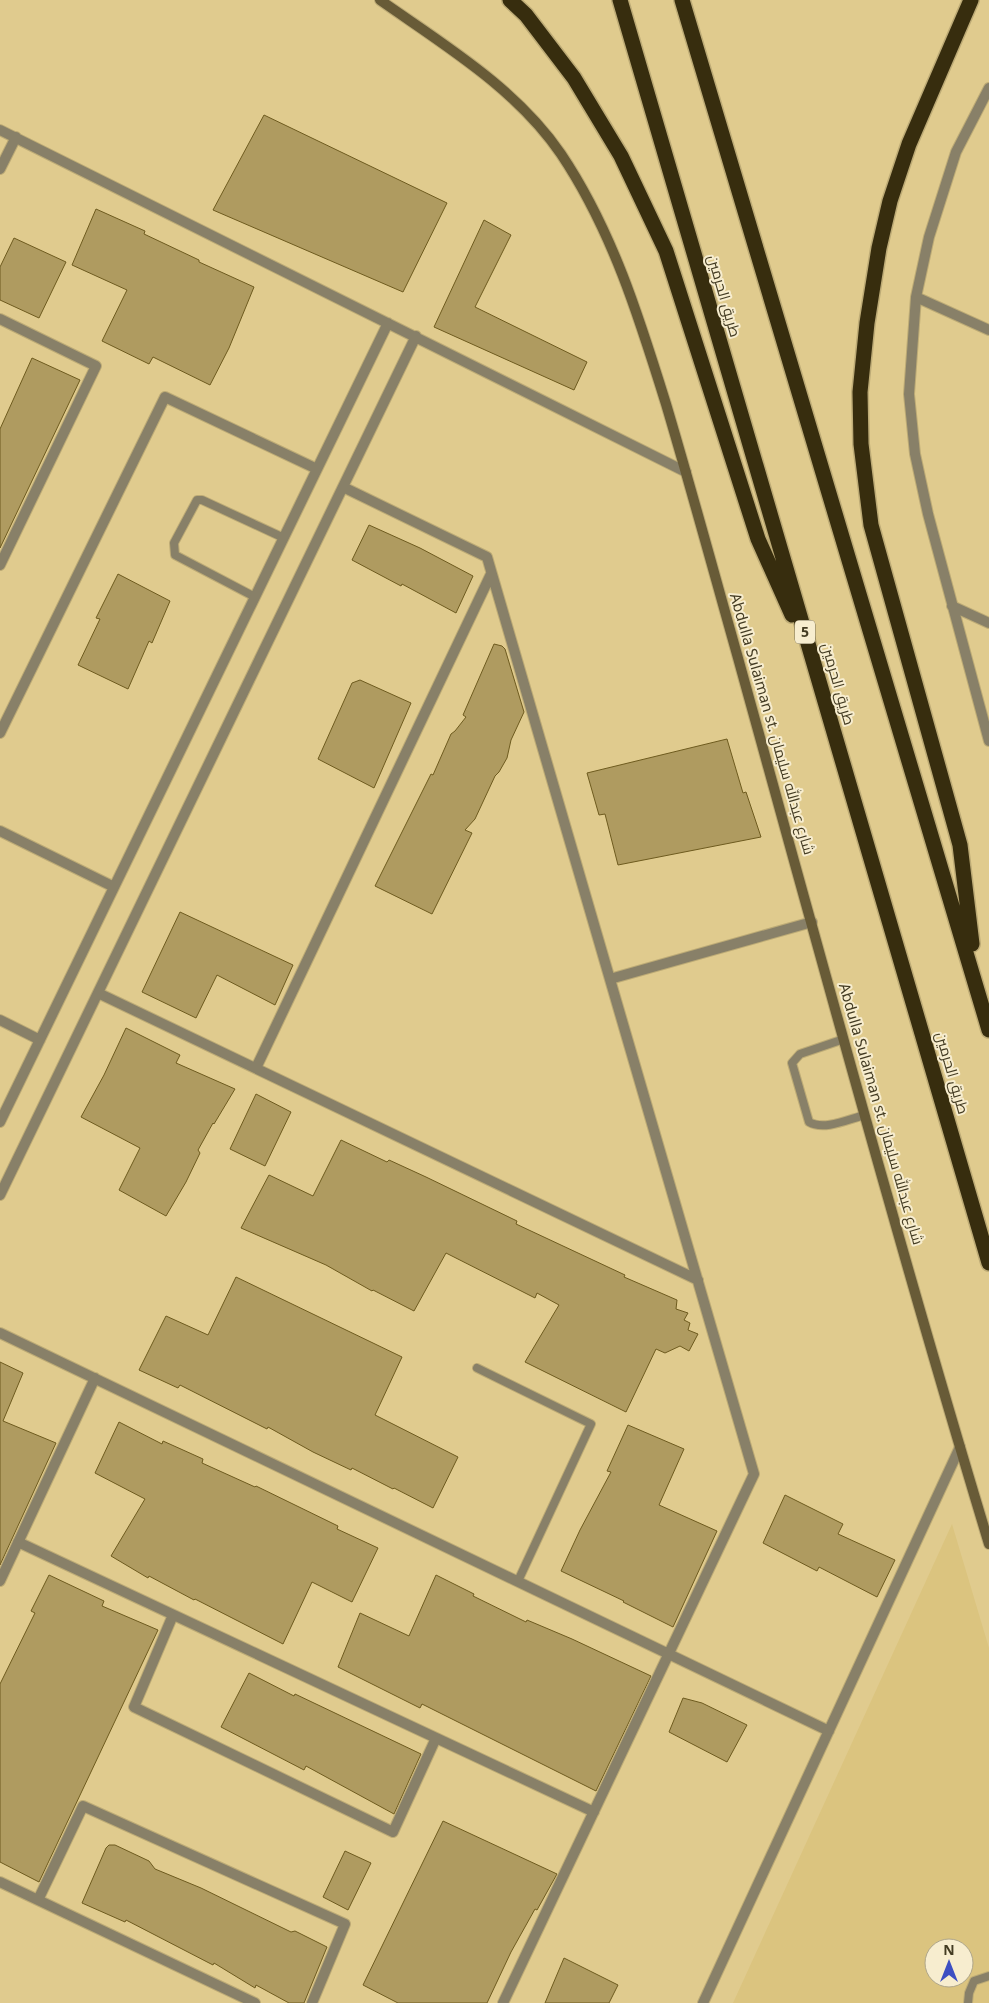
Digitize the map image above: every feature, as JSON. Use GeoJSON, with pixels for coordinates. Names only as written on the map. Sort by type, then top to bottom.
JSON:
{"type":"FeatureCollection","features":[{"type":"Feature","properties":{"kind":"highway"},"geometry":{"type":"LineString","coordinates":[[510,0],[526,15],[574,78],[621,156],[666,251],[758,539],[817,672]]}},
{"type":"Feature","properties":{"kind":"highway","name":"طريق الحرمين"},"geometry":{"type":"LineString","coordinates":[[620,0],[989,1263]]}},
{"type":"Feature","properties":{"kind":"highway"},"geometry":{"type":"LineString","coordinates":[[682,0],[987,1017],[989,1030]]}},
{"type":"Feature","properties":{"kind":"highway"},"geometry":{"type":"LineString","coordinates":[[971,0],[909,144],[890,201],[879,248],[867,323],[860,392],[861,444],[871,525],[960,845],[977,985]]}},
{"type":"Feature","properties":{"kind":"main road","name":"Abdulla Sulaiman st. شارع عبدالله سليمان"},"geometry":{"type":"LineString","coordinates":[[380,0],[446,46],[514,98],[560,152],[604,228],[638,314],[686,472],[937,1372],[989,1544]]}},
{"type":"Feature","properties":{"kind":"street"},"geometry":{"type":"LineString","coordinates":[[989,88],[956,152],[929,237],[916,297],[909,394],[915,454],[928,514],[989,741]]}},
{"type":"Feature","properties":{"kind":"street"},"geometry":{"type":"LineString","coordinates":[[0,130],[686,472]]}},
{"type":"Feature","properties":{"kind":"street"},"geometry":{"type":"LineString","coordinates":[[0,169],[16,137]]}},
{"type":"Feature","properties":{"kind":"street"},"geometry":{"type":"LineString","coordinates":[[916,297],[989,330]]}},
{"type":"Feature","properties":{"kind":"street"},"geometry":{"type":"LineString","coordinates":[[0,320],[96,366],[0,565]]}},
{"type":"Feature","properties":{"kind":"street"},"geometry":{"type":"LineString","coordinates":[[0,1122],[388,323]]}},
{"type":"Feature","properties":{"kind":"street"},"geometry":{"type":"LineString","coordinates":[[0,1195],[416,336]]}},
{"type":"Feature","properties":{"kind":"street"},"geometry":{"type":"LineString","coordinates":[[0,733],[165,397],[317,469]]}},
{"type":"Feature","properties":{"kind":"street"},"geometry":{"type":"LineString","coordinates":[[343,487],[487,558],[754,1474],[503,2003]]}},
{"type":"Feature","properties":{"kind":"street"},"geometry":{"type":"LineString","coordinates":[[256,1068],[491,574]]}},
{"type":"Feature","properties":{"kind":"street"},"geometry":{"type":"LineString","coordinates":[[952,606],[989,623]]}},
{"type":"Feature","properties":{"kind":"street"},"geometry":{"type":"LineString","coordinates":[[0,831],[114,887]]}},
{"type":"Feature","properties":{"kind":"street"},"geometry":{"type":"LineString","coordinates":[[610,980],[812,922]]}},
{"type":"Feature","properties":{"kind":"street"},"geometry":{"type":"LineString","coordinates":[[98,993],[698,1280]]}},
{"type":"Feature","properties":{"kind":"street"},"geometry":{"type":"LineString","coordinates":[[0,1020],[40,1040]]}},
{"type":"Feature","properties":{"kind":"street"},"geometry":{"type":"LineString","coordinates":[[0,1332],[829,1731]]}},
{"type":"Feature","properties":{"kind":"street"},"geometry":{"type":"LineString","coordinates":[[0,1581],[95,1378]]}},
{"type":"Feature","properties":{"kind":"street"},"geometry":{"type":"LineString","coordinates":[[703,2003],[960,1447]]}},
{"type":"Feature","properties":{"kind":"street"},"geometry":{"type":"LineString","coordinates":[[18,1542],[594,1812]]}},
{"type":"Feature","properties":{"kind":"street"},"geometry":{"type":"LineString","coordinates":[[173,1615],[134,1707],[392,1832],[436,1738]]}},
{"type":"Feature","properties":{"kind":"street"},"geometry":{"type":"LineString","coordinates":[[38,1900],[83,1806],[345,1924],[312,2003]]}},
{"type":"Feature","properties":{"kind":"street"},"geometry":{"type":"LineString","coordinates":[[0,1882],[255,2003]]}},
{"type":"Feature","properties":{"kind":"lane"},"geometry":{"type":"LineString","coordinates":[[255,597],[175,555],[174,543],[197,500],[202,500],[284,538]]}},
{"type":"Feature","properties":{"kind":"lane"},"geometry":{"type":"LineString","coordinates":[[844,1039],[800,1054],[792,1062],[810,1122],[822,1126],[865,1115]]}},
{"type":"Feature","properties":{"kind":"lane"},"geometry":{"type":"LineString","coordinates":[[477,1368],[592,1424],[518,1581]]}},
{"type":"Feature","properties":{"kind":"lane"},"geometry":{"type":"LineString","coordinates":[[968,2003],[969,1993],[974,1981],[989,1976]]}},
{"type":"Feature","properties":{"kind":"shaded area"},"geometry":{"type":"Polygon","coordinates":[[[952,1524],[989,1648],[989,2003],[733,2003],[952,1524]]]}},
{"type":"Feature","properties":{"kind":"building"},"geometry":{"type":"Polygon","coordinates":[[[264,115],[447,203],[403,292],[213,210],[264,115]]]}},
{"type":"Feature","properties":{"kind":"building"},"geometry":{"type":"Polygon","coordinates":[[[96,209],[145,231],[144,234],[254,287],[229,348],[210,385],[153,357],[149,364],[102,341],[127,290],[72,265],[96,209]]]}},
{"type":"Feature","properties":{"kind":"building"},"geometry":{"type":"Polygon","coordinates":[[[484,220],[511,235],[475,307],[587,362],[574,390],[434,327],[484,220]]]}},
{"type":"Feature","properties":{"kind":"building"},"geometry":{"type":"Polygon","coordinates":[[[14,238],[66,262],[39,318],[0,300],[0,267],[14,238]]]}},
{"type":"Feature","properties":{"kind":"building"},"geometry":{"type":"Polygon","coordinates":[[[32,358],[80,380],[0,548],[0,429],[32,358]]]}},
{"type":"Feature","properties":{"kind":"building"},"geometry":{"type":"Polygon","coordinates":[[[369,525],[420,548],[473,576],[456,613],[352,560],[369,525]]]}},
{"type":"Feature","properties":{"kind":"building"},"geometry":{"type":"Polygon","coordinates":[[[118,574],[170,601],[152,643],[149,641],[128,689],[78,665],[100,619],[96,618],[118,574]]]}},
{"type":"Feature","properties":{"kind":"building"},"geometry":{"type":"Polygon","coordinates":[[[494,644],[505,649],[524,712],[511,740],[507,758],[495,776],[475,819],[465,830],[472,833],[432,914],[375,886],[431,774],[433,775],[451,734],[466,717],[463,715],[494,644]]]}},
{"type":"Feature","properties":{"kind":"building"},"geometry":{"type":"Polygon","coordinates":[[[360,680],[411,703],[374,788],[318,759],[352,683],[360,680]]]}},
{"type":"Feature","properties":{"kind":"building"},"geometry":{"type":"Polygon","coordinates":[[[727,739],[743,793],[746,792],[761,837],[618,865],[605,814],[599,815],[587,773],[727,739]]]}},
{"type":"Feature","properties":{"kind":"building"},"geometry":{"type":"Polygon","coordinates":[[[180,912],[293,965],[275,1005],[217,975],[196,1018],[142,992],[180,912]]]}},
{"type":"Feature","properties":{"kind":"building"},"geometry":{"type":"Polygon","coordinates":[[[126,1028],[180,1055],[176,1063],[235,1089],[198,1150],[200,1153],[186,1182],[166,1216],[119,1190],[140,1148],[81,1117],[104,1075],[126,1028]]]}},
{"type":"Feature","properties":{"kind":"building"},"geometry":{"type":"Polygon","coordinates":[[[256,1094],[291,1112],[265,1166],[230,1149],[256,1094]]]}},
{"type":"Feature","properties":{"kind":"building"},"geometry":{"type":"Polygon","coordinates":[[[341,1140],[387,1162],[389,1160],[426,1177],[517,1221],[516,1224],[625,1275],[624,1277],[677,1300],[676,1309],[688,1313],[684,1320],[690,1323],[688,1330],[698,1334],[689,1351],[680,1346],[665,1353],[656,1349],[626,1412],[525,1362],[559,1305],[537,1293],[535,1298],[446,1253],[414,1311],[372,1291],[326,1265],[241,1228],[269,1175],[313,1196],[341,1140]]]}},
{"type":"Feature","properties":{"kind":"building"},"geometry":{"type":"Polygon","coordinates":[[[236,1277],[402,1357],[375,1415],[458,1457],[433,1508],[352,1468],[351,1470],[313,1452],[268,1427],[267,1429],[180,1385],[178,1388],[139,1370],[166,1316],[208,1335],[236,1277]]]}},
{"type":"Feature","properties":{"kind":"building"},"geometry":{"type":"Polygon","coordinates":[[[0,1362],[23,1373],[3,1421],[56,1443],[0,1565],[0,1362]]]}},
{"type":"Feature","properties":{"kind":"building"},"geometry":{"type":"Polygon","coordinates":[[[119,1422],[162,1444],[163,1441],[203,1459],[202,1463],[256,1486],[338,1526],[337,1529],[378,1548],[352,1602],[312,1582],[283,1644],[149,1576],[148,1578],[111,1556],[145,1499],[95,1473],[119,1422]]]}},
{"type":"Feature","properties":{"kind":"building"},"geometry":{"type":"Polygon","coordinates":[[[628,1425],[684,1449],[659,1505],[717,1531],[673,1627],[561,1571],[580,1530],[611,1472],[607,1471],[628,1425]]]}},
{"type":"Feature","properties":{"kind":"building"},"geometry":{"type":"Polygon","coordinates":[[[785,1495],[843,1524],[838,1534],[895,1560],[877,1597],[819,1567],[817,1571],[763,1543],[785,1495]]]}},
{"type":"Feature","properties":{"kind":"building"},"geometry":{"type":"Polygon","coordinates":[[[49,1575],[104,1601],[102,1606],[158,1630],[39,1882],[0,1862],[0,1684],[35,1613],[31,1611],[49,1575]]]}},
{"type":"Feature","properties":{"kind":"building"},"geometry":{"type":"Polygon","coordinates":[[[436,1575],[526,1622],[527,1620],[572,1639],[651,1676],[596,1791],[422,1704],[420,1708],[338,1667],[360,1613],[409,1636],[436,1575]]]}},
{"type":"Feature","properties":{"kind":"building"},"geometry":{"type":"Polygon","coordinates":[[[249,1673],[294,1696],[295,1694],[421,1754],[394,1814],[306,1766],[304,1770],[221,1727],[249,1673]]]}},
{"type":"Feature","properties":{"kind":"building"},"geometry":{"type":"Polygon","coordinates":[[[683,1698],[702,1703],[747,1725],[727,1762],[669,1732],[683,1698]]]}},
{"type":"Feature","properties":{"kind":"building"},"geometry":{"type":"Polygon","coordinates":[[[443,1821],[557,1874],[511,1952],[487,2003],[398,2003],[363,1985],[443,1821]]]}},
{"type":"Feature","properties":{"kind":"building"},"geometry":{"type":"Polygon","coordinates":[[[109,1845],[115,1845],[149,1861],[155,1869],[201,1888],[291,1932],[295,1931],[327,1947],[304,2003],[289,2003],[256,1985],[255,1988],[214,1963],[213,1965],[126,1920],[125,1922],[82,1903],[109,1845]]]}},
{"type":"Feature","properties":{"kind":"building"},"geometry":{"type":"Polygon","coordinates":[[[345,1851],[371,1863],[348,1910],[323,1897],[345,1851]]]}},
{"type":"Feature","properties":{"kind":"building"},"geometry":{"type":"Polygon","coordinates":[[[564,1958],[618,1985],[609,2003],[545,2003],[564,1958]]]}}]}
